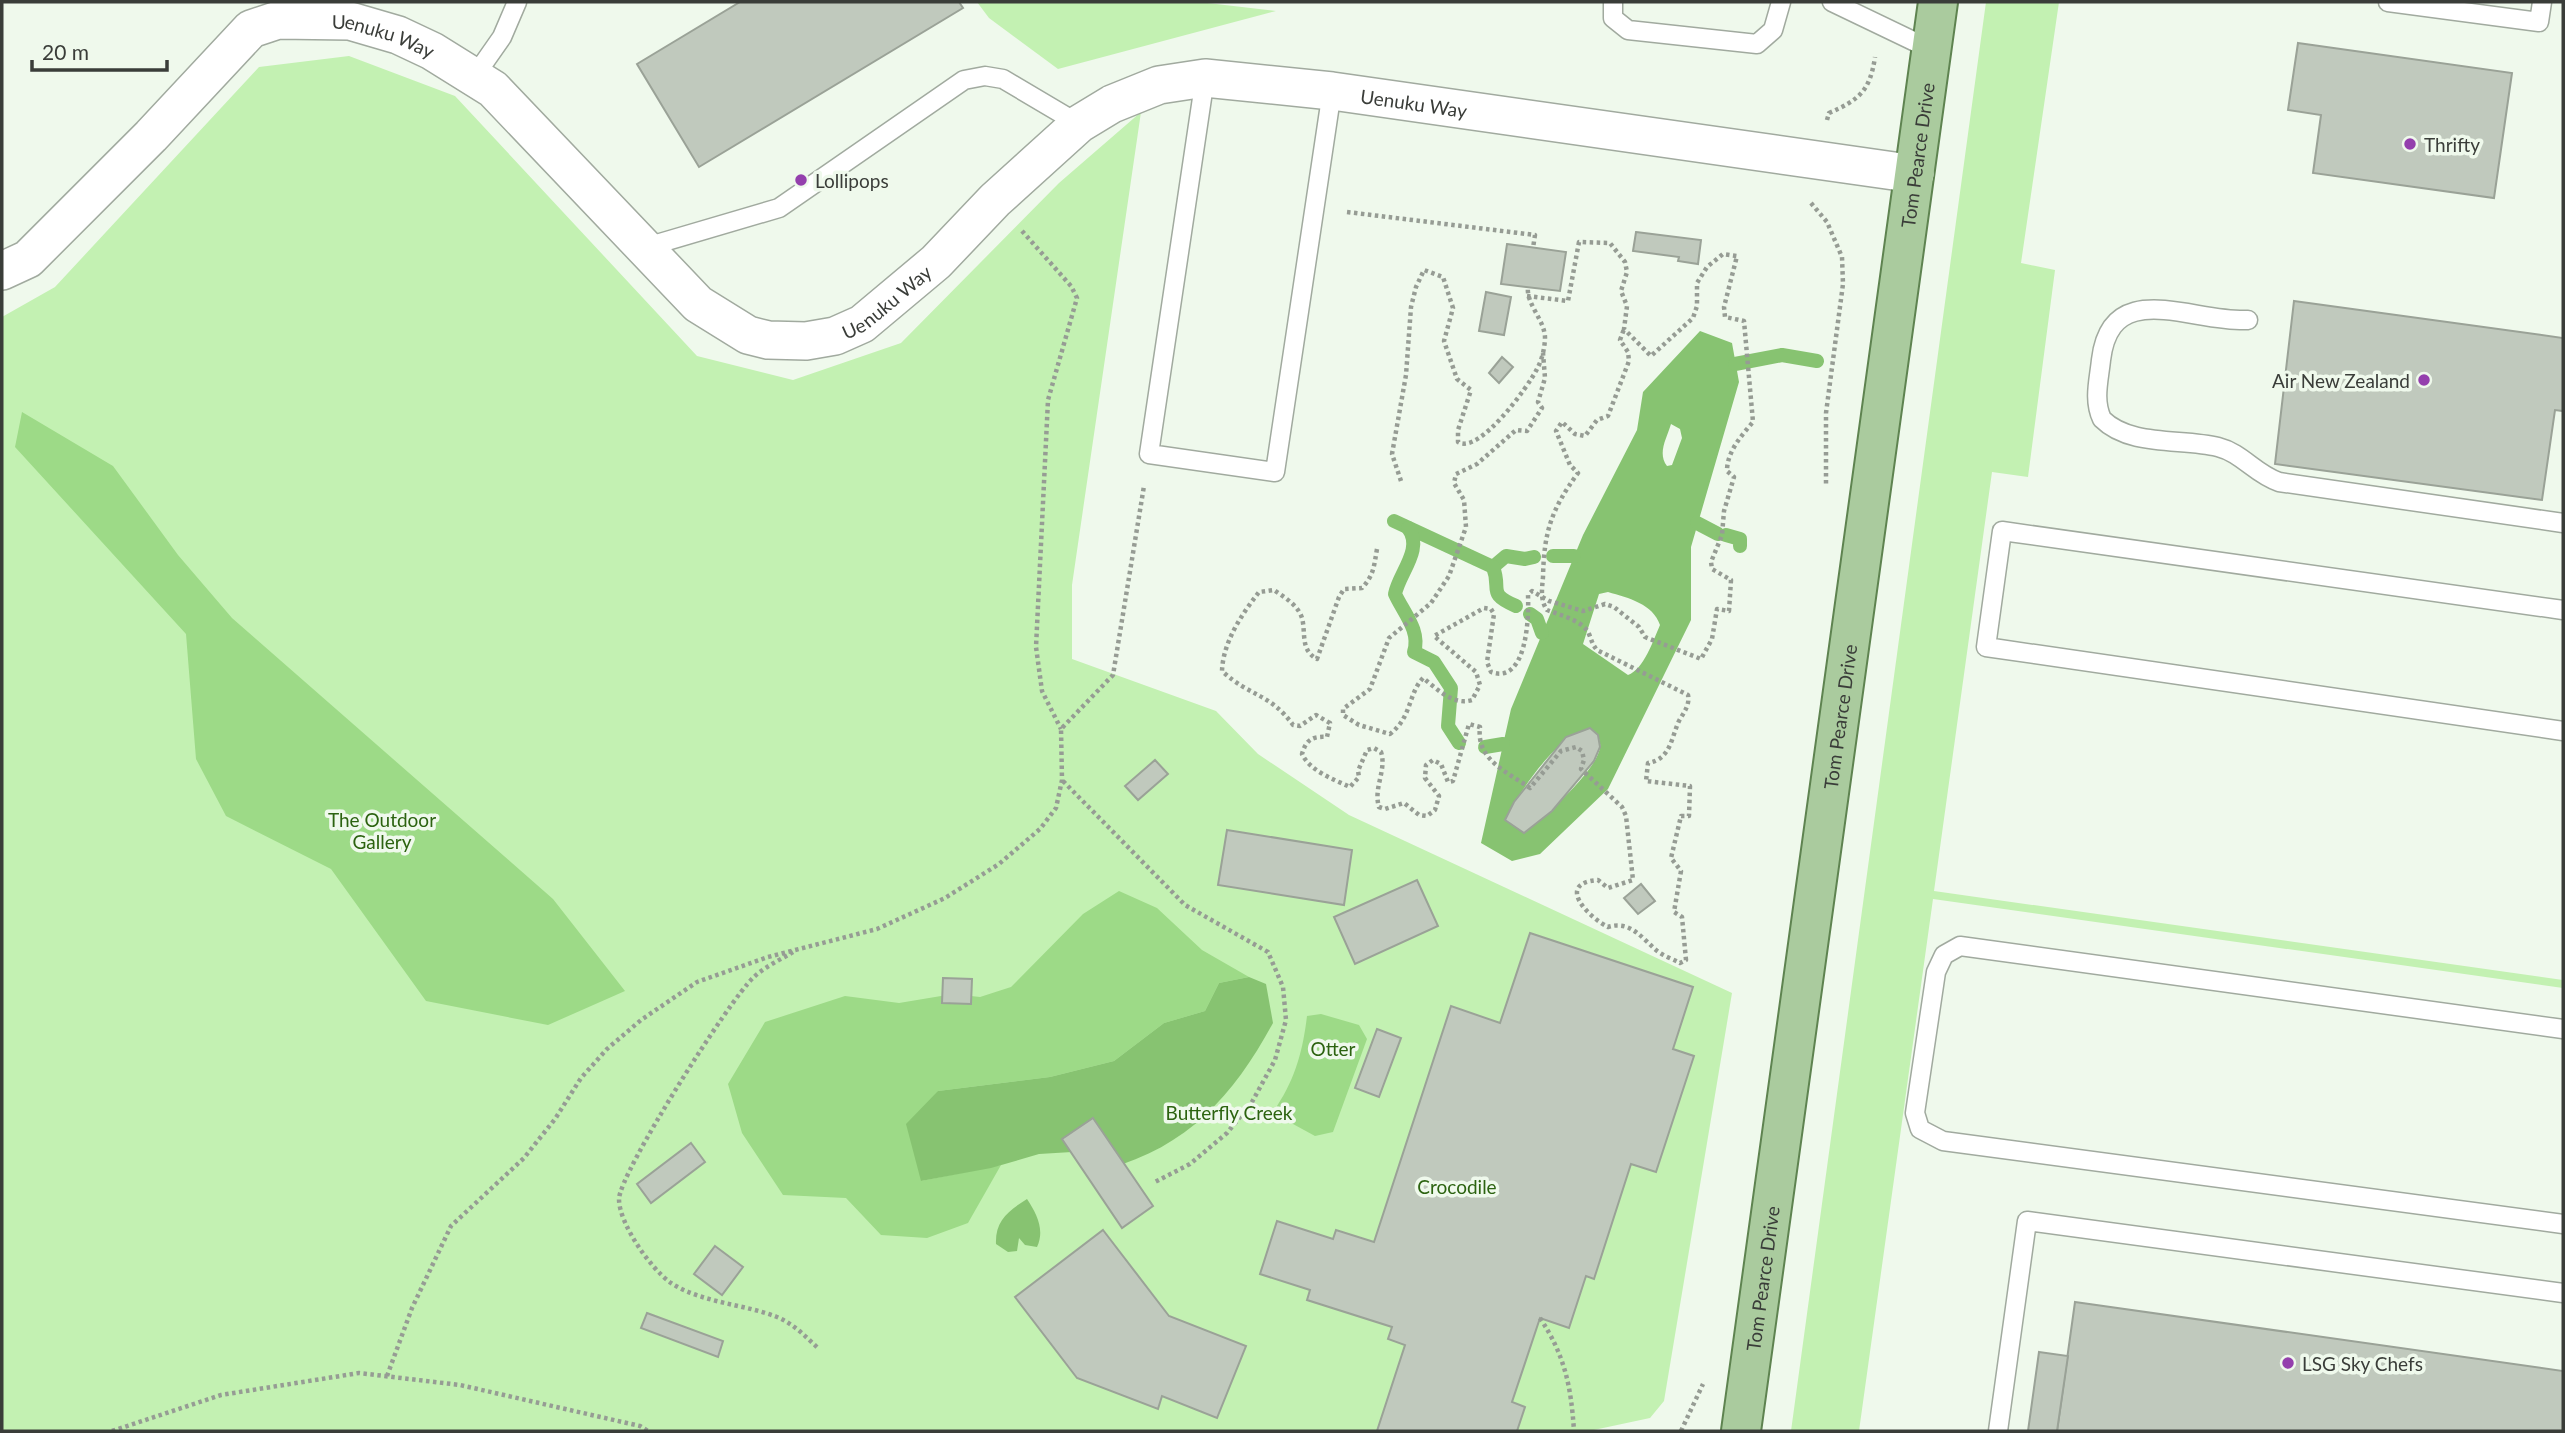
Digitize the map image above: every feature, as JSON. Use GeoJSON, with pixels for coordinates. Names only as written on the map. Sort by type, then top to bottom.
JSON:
{"type":"FeatureCollection","features":[{"type":"Feature","properties":{"kind":"main road","name":"Tom Pearce Drive"},"geometry":{"type":"LineString","coordinates":[[1741,1431],[1938,2]]}},
{"type":"Feature","properties":{"kind":"street","name":"Uenuku Way"},"geometry":{"type":"LineString","coordinates":[[2,271],[28,259],[151,136],[251,29],[278,20],[350,21],[398,35],[474,76],[493,89],[698,304],[726,324],[748,335],[768,340],[806,341],[835,336],[862,324],[936,262],[995,200],[1079,124],[1112,104],[1159,85],[1205,78],[1332,91],[1915,174]]}},
{"type":"Feature","properties":{"kind":"lane"},"geometry":{"type":"LineString","coordinates":[[474,76],[502,37],[517,2]]}},
{"type":"Feature","properties":{"kind":"lane"},"geometry":{"type":"LineString","coordinates":[[1613,2],[1612,18],[1628,30],[1757,44],[1773,30],[1781,2]]}},
{"type":"Feature","properties":{"kind":"lane"},"geometry":{"type":"LineString","coordinates":[[1832,2],[1932,51]]}},
{"type":"Feature","properties":{"kind":"lane"},"geometry":{"type":"LineString","coordinates":[[2388,2],[2539,22],[2542,2]]}},
{"type":"Feature","properties":{"kind":"lane"},"geometry":{"type":"LineString","coordinates":[[643,248],[779,208],[964,80],[985,76],[1003,79],[1079,124]]}},
{"type":"Feature","properties":{"kind":"lane"},"geometry":{"type":"LineString","coordinates":[[1205,78],[1149,454],[1275,472],[1332,91]]}},
{"type":"Feature","properties":{"kind":"lane"},"geometry":{"type":"LineString","coordinates":[[2248,320],[2232,321],[2147,309],[2125,313],[2116,320],[2103,341],[2096,399],[2102,419],[2127,434],[2217,446],[2233,452],[2264,477],[2279,482],[2563,523]]}},
{"type":"Feature","properties":{"kind":"lane"},"geometry":{"type":"LineString","coordinates":[[2563,610],[2002,531],[1986,647],[2563,731]]}},
{"type":"Feature","properties":{"kind":"lane"},"geometry":{"type":"LineString","coordinates":[[2563,1029],[1960,946],[1944,955],[1936,972],[1915,1113],[1920,1129],[1943,1141],[2563,1224]]}},
{"type":"Feature","properties":{"kind":"lane"},"geometry":{"type":"LineString","coordinates":[[1997,1431],[2027,1221],[2563,1293]]}},
{"type":"Feature","properties":{"kind":"path"},"geometry":{"type":"LineString","coordinates":[[1827,491],[1826,413],[1843,284],[1843,257],[1828,222],[1809,201],[1829,113],[1856,102],[1872,78],[1879,24]]}},
{"type":"Feature","properties":{"kind":"path"},"geometry":{"type":"LineString","coordinates":[[387,1376],[412,1308],[451,1226],[524,1158],[555,1119],[581,1078],[607,1049],[641,1020],[697,982],[797,950],[877,929],[945,898],[999,864],[1040,829],[1056,808],[1062,780],[1061,729],[1042,691],[1036,647],[1048,400],[1077,298],[1071,286],[995,200]]}},
{"type":"Feature","properties":{"kind":"path"},"geometry":{"type":"LineString","coordinates":[[1313,207],[1535,236],[1533,248]]}},
{"type":"Feature","properties":{"kind":"path"},"geometry":{"type":"LineString","coordinates":[[1377,549],[1376,568],[1370,579],[1362,588],[1345,589],[1339,597],[1317,659],[1305,646],[1302,617],[1295,607],[1274,590],[1259,592],[1238,622],[1229,639],[1222,671],[1251,695],[1264,696],[1281,708],[1293,725],[1300,726],[1316,715],[1330,723],[1326,737],[1312,738],[1305,744],[1302,754],[1306,763],[1316,770],[1350,787],[1359,777],[1358,771],[1367,750],[1374,748],[1381,752],[1383,760],[1376,800],[1378,807],[1385,810],[1405,803],[1419,815],[1427,816],[1434,810],[1439,796],[1425,778],[1426,765],[1433,760],[1441,764],[1448,782],[1453,781],[1469,724],[1480,727],[1479,745],[1489,760],[1530,788],[1561,751],[1570,748],[1582,751],[1584,760],[1581,769],[1622,807],[1626,816],[1633,880],[1608,888],[1598,880],[1588,881],[1581,887],[1578,898],[1586,913],[1601,923],[1633,929],[1644,935],[1657,951],[1680,963],[1686,960],[1682,916],[1674,912],[1681,871],[1671,858],[1681,816],[1689,816],[1690,786],[1646,781],[1648,763],[1656,762],[1674,741],[1678,724],[1689,702],[1688,695],[1597,650],[1591,643],[1589,632],[1581,624],[1547,610],[1542,596],[1544,537],[1562,495],[1578,473],[1570,465],[1556,431],[1562,422],[1575,434],[1585,436],[1597,420],[1608,416],[1629,361],[1628,352],[1620,340],[1625,329],[1627,306],[1621,291],[1627,272],[1625,262],[1610,243],[1579,242],[1568,301],[1527,296]]}},
{"type":"Feature","properties":{"kind":"path"},"geometry":{"type":"LineString","coordinates":[[1528,287],[1527,296],[1542,324],[1545,378],[1538,402],[1542,408],[1527,431],[1516,430],[1477,464],[1457,474],[1454,483],[1464,500],[1466,527],[1449,576],[1438,595],[1389,638],[1370,689],[1343,709],[1343,715],[1359,726],[1390,734],[1412,704],[1418,684],[1423,678],[1446,696],[1458,701],[1472,700],[1480,679],[1476,672],[1434,636],[1484,608],[1491,609],[1494,614],[1487,662],[1491,672],[1500,675],[1508,673],[1521,656],[1528,623],[1528,595],[1532,591],[1549,601],[1583,611],[1605,604],[1614,607],[1640,627],[1645,637],[1701,659],[1712,639],[1717,609],[1729,611],[1731,580],[1712,569],[1711,562],[1722,535],[1727,500],[1733,488],[1734,477],[1727,471],[1727,464],[1738,438],[1753,422],[1744,321],[1725,317],[1724,307],[1737,256],[1723,254],[1707,267],[1696,283],[1697,306],[1693,318],[1651,356],[1625,329]]}},
{"type":"Feature","properties":{"kind":"path"},"geometry":{"type":"LineString","coordinates":[[1401,481],[1392,454],[1406,375],[1411,307],[1424,271],[1443,277],[1452,308],[1444,341],[1457,379],[1471,390],[1458,430],[1458,442],[1471,444],[1489,433],[1537,369],[1543,353]]}},
{"type":"Feature","properties":{"kind":"path"},"geometry":{"type":"LineString","coordinates":[[1061,729],[1113,675],[1149,454]]}},
{"type":"Feature","properties":{"kind":"path"},"geometry":{"type":"LineString","coordinates":[[1062,780],[1185,905],[1268,952],[1283,987],[1286,1020],[1275,1060],[1252,1102],[1227,1133],[1190,1164],[1155,1182]]}},
{"type":"Feature","properties":{"kind":"path"},"geometry":{"type":"LineString","coordinates":[[797,950],[754,977],[730,1005],[629,1167],[619,1199],[628,1228],[648,1259],[672,1283],[732,1306],[776,1317],[795,1327],[819,1349]]}},
{"type":"Feature","properties":{"kind":"path"},"geometry":{"type":"LineString","coordinates":[[1539,1318],[1553,1339],[1570,1382],[1574,1431]]}},
{"type":"Feature","properties":{"kind":"path"},"geometry":{"type":"LineString","coordinates":[[1681,1431],[1703,1385],[1705,1371]]}},
{"type":"Feature","properties":{"kind":"path"},"geometry":{"type":"LineString","coordinates":[[112,1431],[221,1395],[359,1373],[460,1385],[640,1426],[648,1431]]}},
{"type":"Feature","properties":{"kind":"path"},"geometry":{"type":"LineString","coordinates":[[130,1431],[134,1424]]}},
{"type":"Feature","properties":{"kind":"green space"},"geometry":{"type":"Polygon","coordinates":[[[977,2],[1199,2],[1276,11],[1058,69],[989,18],[977,2]]]}},
{"type":"Feature","properties":{"kind":"green space"},"geometry":{"type":"Polygon","coordinates":[[[1986,2],[2059,2],[2021,263],[2055,270],[2028,477],[1992,472],[1934,891],[2563,980],[2563,988],[1933,899],[1859,1431],[1791,1431],[1986,2]]]}},
{"type":"Feature","properties":{"kind":"green space"},"geometry":{"type":"Polygon","coordinates":[[[349,56],[455,96],[697,356],[793,380],[901,343],[1059,183],[1141,112],[1072,585],[1072,659],[1216,711],[1258,754],[1349,815],[1732,993],[1664,1401],[1650,1418],[1589,1431],[2,1431],[2,317],[55,287],[259,67],[349,56]]]}},
{"type":"Feature","properties":{"kind":"green space","name":"The Outdoor Gallery"},"geometry":{"type":"Polygon","coordinates":[[[22,412],[113,466],[178,555],[232,618],[553,899],[625,991],[548,1025],[426,1001],[331,869],[226,816],[196,759],[186,634],[15,447],[22,412]]]}},
{"type":"Feature","properties":{"kind":"green space"},"geometry":{"type":"Polygon","coordinates":[[[1119,891],[1157,908],[1202,950],[1249,977],[1219,983],[1205,1011],[1164,1023],[1114,1061],[1050,1077],[938,1091],[921,1181],[1001,1165],[968,1223],[927,1238],[881,1235],[846,1198],[783,1195],[742,1133],[728,1084],[765,1022],[845,996],[899,1003],[953,994],[980,997],[1011,987],[1083,914],[1119,891]]]}},
{"type":"Feature","properties":{"kind":"green space","name":"Otter"},"geometry":{"type":"Polygon","coordinates":[[[1321,1014],[1359,1025],[1367,1039],[1333,1132],[1315,1136],[1282,1118],[1277,1106],[1298,1062],[1307,1016],[1321,1014]]]}},
{"type":"Feature","properties":{"kind":"shaded area"},"geometry":{"type":"Polygon","coordinates":[[[1700,331],[1732,343],[1739,382],[1691,547],[1691,620],[1608,789],[1540,854],[1512,861],[1481,843],[1511,709],[1583,535],[1637,430],[1643,392],[1700,331]],[[1671,424],[1663,451],[1667,466],[1672,465],[1682,438],[1680,429],[1671,424]],[[1608,592],[1599,594],[1583,644],[1628,675],[1643,661],[1660,625],[1652,612],[1639,603],[1608,592]],[[1590,729],[1565,741],[1541,765],[1512,808],[1506,820],[1524,833],[1580,781],[1597,757],[1600,744],[1596,735],[1590,729]]]}},
{"type":"Feature","properties":{"kind":"shaded area"},"geometry":{"type":"Polygon","coordinates":[[[1249,977],[1266,984],[1273,1023],[1225,1095],[1206,1115],[1162,1147],[1107,1169],[1072,1152],[1039,1154],[991,1168],[921,1181],[906,1124],[938,1091],[1050,1077],[1114,1061],[1164,1023],[1205,1011],[1219,983],[1249,977]]]}},
{"type":"Feature","properties":{"kind":"shaded area"},"geometry":{"type":"Polygon","coordinates":[[[1027,1199],[1039,1222],[1037,1247],[1025,1245],[1019,1238],[1017,1251],[1008,1252],[996,1244],[1000,1223],[1009,1212],[1027,1199]]]}},
{"type":"Feature","properties":{"kind":"building"},"geometry":{"type":"Polygon","coordinates":[[[740,2],[959,2],[963,8],[699,167],[637,64],[740,2]]]}},
{"type":"Feature","properties":{"kind":"building","name":"Thrifty"},"geometry":{"type":"Polygon","coordinates":[[[2298,43],[2512,73],[2494,198],[2313,173],[2321,115],[2288,110],[2298,43]]]}},
{"type":"Feature","properties":{"kind":"building"},"geometry":{"type":"Polygon","coordinates":[[[1636,232],[1701,240],[1698,264],[1678,261],[1679,257],[1633,251],[1636,232]]]}},
{"type":"Feature","properties":{"kind":"building"},"geometry":{"type":"Polygon","coordinates":[[[1507,244],[1566,252],[1560,291],[1501,284],[1507,244]]]}},
{"type":"Feature","properties":{"kind":"building"},"geometry":{"type":"Polygon","coordinates":[[[1486,292],[1511,297],[1504,335],[1479,331],[1486,292]]]}},
{"type":"Feature","properties":{"kind":"building","name":"Air New Zealand"},"geometry":{"type":"Polygon","coordinates":[[[2294,301],[2563,338],[2563,411],[2555,410],[2542,500],[2275,464],[2294,301]]]}},
{"type":"Feature","properties":{"kind":"building"},"geometry":{"type":"Polygon","coordinates":[[[1502,357],[1513,367],[1499,383],[1489,373],[1502,357]]]}},
{"type":"Feature","properties":{"kind":"building"},"geometry":{"type":"Polygon","coordinates":[[[1590,728],[1598,735],[1600,747],[1594,761],[1552,811],[1524,833],[1505,820],[1514,802],[1566,737],[1590,728]]]}},
{"type":"Feature","properties":{"kind":"building"},"geometry":{"type":"Polygon","coordinates":[[[1155,760],[1168,774],[1138,800],[1125,786],[1155,760]]]}},
{"type":"Feature","properties":{"kind":"building"},"geometry":{"type":"Polygon","coordinates":[[[1227,830],[1352,850],[1344,905],[1218,885],[1227,830]]]}},
{"type":"Feature","properties":{"kind":"building"},"geometry":{"type":"Polygon","coordinates":[[[1417,880],[1438,926],[1355,964],[1334,917],[1417,880]]]}},
{"type":"Feature","properties":{"kind":"building"},"geometry":{"type":"Polygon","coordinates":[[[1641,884],[1655,901],[1638,914],[1624,898],[1641,884]]]}},
{"type":"Feature","properties":{"kind":"building"},"geometry":{"type":"Polygon","coordinates":[[[1530,933],[1693,987],[1673,1049],[1694,1056],[1656,1172],[1631,1164],[1594,1279],[1586,1276],[1569,1328],[1540,1318],[1512,1402],[1525,1407],[1517,1431],[1377,1431],[1405,1345],[1388,1339],[1392,1327],[1307,1300],[1310,1290],[1260,1274],[1277,1221],[1333,1239],[1336,1230],[1374,1242],[1451,1006],[1500,1023],[1530,933]]]}},
{"type":"Feature","properties":{"kind":"building"},"geometry":{"type":"Polygon","coordinates":[[[943,978],[972,979],[971,1004],[942,1003],[943,978]]]}},
{"type":"Feature","properties":{"kind":"building"},"geometry":{"type":"Polygon","coordinates":[[[1377,1029],[1401,1038],[1379,1097],[1355,1088],[1377,1029]]]}},
{"type":"Feature","properties":{"kind":"building"},"geometry":{"type":"Polygon","coordinates":[[[1093,1118],[1153,1206],[1122,1228],[1062,1139],[1093,1118]]]}},
{"type":"Feature","properties":{"kind":"building"},"geometry":{"type":"Polygon","coordinates":[[[691,1143],[705,1162],[651,1203],[637,1184],[691,1143]]]}},
{"type":"Feature","properties":{"kind":"building"},"geometry":{"type":"Polygon","coordinates":[[[1103,1230],[1169,1316],[1246,1346],[1217,1418],[1162,1396],[1158,1409],[1077,1378],[1015,1297],[1103,1230]]]}},
{"type":"Feature","properties":{"kind":"building"},"geometry":{"type":"Polygon","coordinates":[[[715,1246],[743,1267],[722,1295],[694,1274],[715,1246]]]}},
{"type":"Feature","properties":{"kind":"building","name":"LSG Sky Chefs"},"geometry":{"type":"Polygon","coordinates":[[[2075,1302],[2563,1371],[2563,1431],[2057,1431],[2075,1302]]]}},
{"type":"Feature","properties":{"kind":"building"},"geometry":{"type":"Polygon","coordinates":[[[647,1313],[723,1341],[718,1357],[641,1328],[647,1313]]]}},
{"type":"Feature","properties":{"kind":"building"},"geometry":{"type":"Polygon","coordinates":[[[2039,1352],[2068,1356],[2057,1431],[2028,1431],[2039,1352]]]}},
{"type":"Feature","properties":{"kind":"waterway"},"geometry":{"type":"LineString","coordinates":[[1735,364],[1782,355],[1817,361]]}},
{"type":"Feature","properties":{"kind":"waterway"},"geometry":{"type":"LineString","coordinates":[[1394,521],[1493,567],[1506,556],[1525,559],[1534,557]]}},
{"type":"Feature","properties":{"kind":"waterway"},"geometry":{"type":"LineString","coordinates":[[1697,523],[1718,534]]}},
{"type":"Feature","properties":{"kind":"waterway"},"geometry":{"type":"LineString","coordinates":[[1408,528],[1412,536],[1412,553],[1395,594],[1413,629],[1416,644],[1414,652],[1434,662],[1451,688],[1448,726],[1459,743]]}},
{"type":"Feature","properties":{"kind":"waterway"},"geometry":{"type":"LineString","coordinates":[[1726,535],[1740,539],[1740,546]]}},
{"type":"Feature","properties":{"kind":"waterway"},"geometry":{"type":"LineString","coordinates":[[1553,556],[1574,556]]}},
{"type":"Feature","properties":{"kind":"waterway"},"geometry":{"type":"LineString","coordinates":[[1493,567],[1498,594],[1516,606]]}},
{"type":"Feature","properties":{"kind":"waterway"},"geometry":{"type":"LineString","coordinates":[[1530,614],[1537,619],[1542,633]]}},
{"type":"Feature","properties":{"kind":"waterway"},"geometry":{"type":"LineString","coordinates":[[1485,747],[1503,744]]}},
{"type":"Feature","properties":{"kind":"place","name":"Thrifty"},"geometry":{"type":"Point","coordinates":[2410,144]}},
{"type":"Feature","properties":{"kind":"place","name":"Lollipops"},"geometry":{"type":"Point","coordinates":[801,180]}},
{"type":"Feature","properties":{"kind":"place","name":"Air New Zealand"},"geometry":{"type":"Point","coordinates":[2424,380]}},
{"type":"Feature","properties":{"kind":"place","name":"LSG Sky Chefs"},"geometry":{"type":"Point","coordinates":[2288,1363]}},
{"type":"Feature","properties":{"kind":"park label","name":"Butterfly Creek"},"geometry":{"type":"Point","coordinates":[1229,1112]}},
{"type":"Feature","properties":{"kind":"park label","name":"Crocodile"},"geometry":{"type":"Point","coordinates":[1457,1186]}}]}
